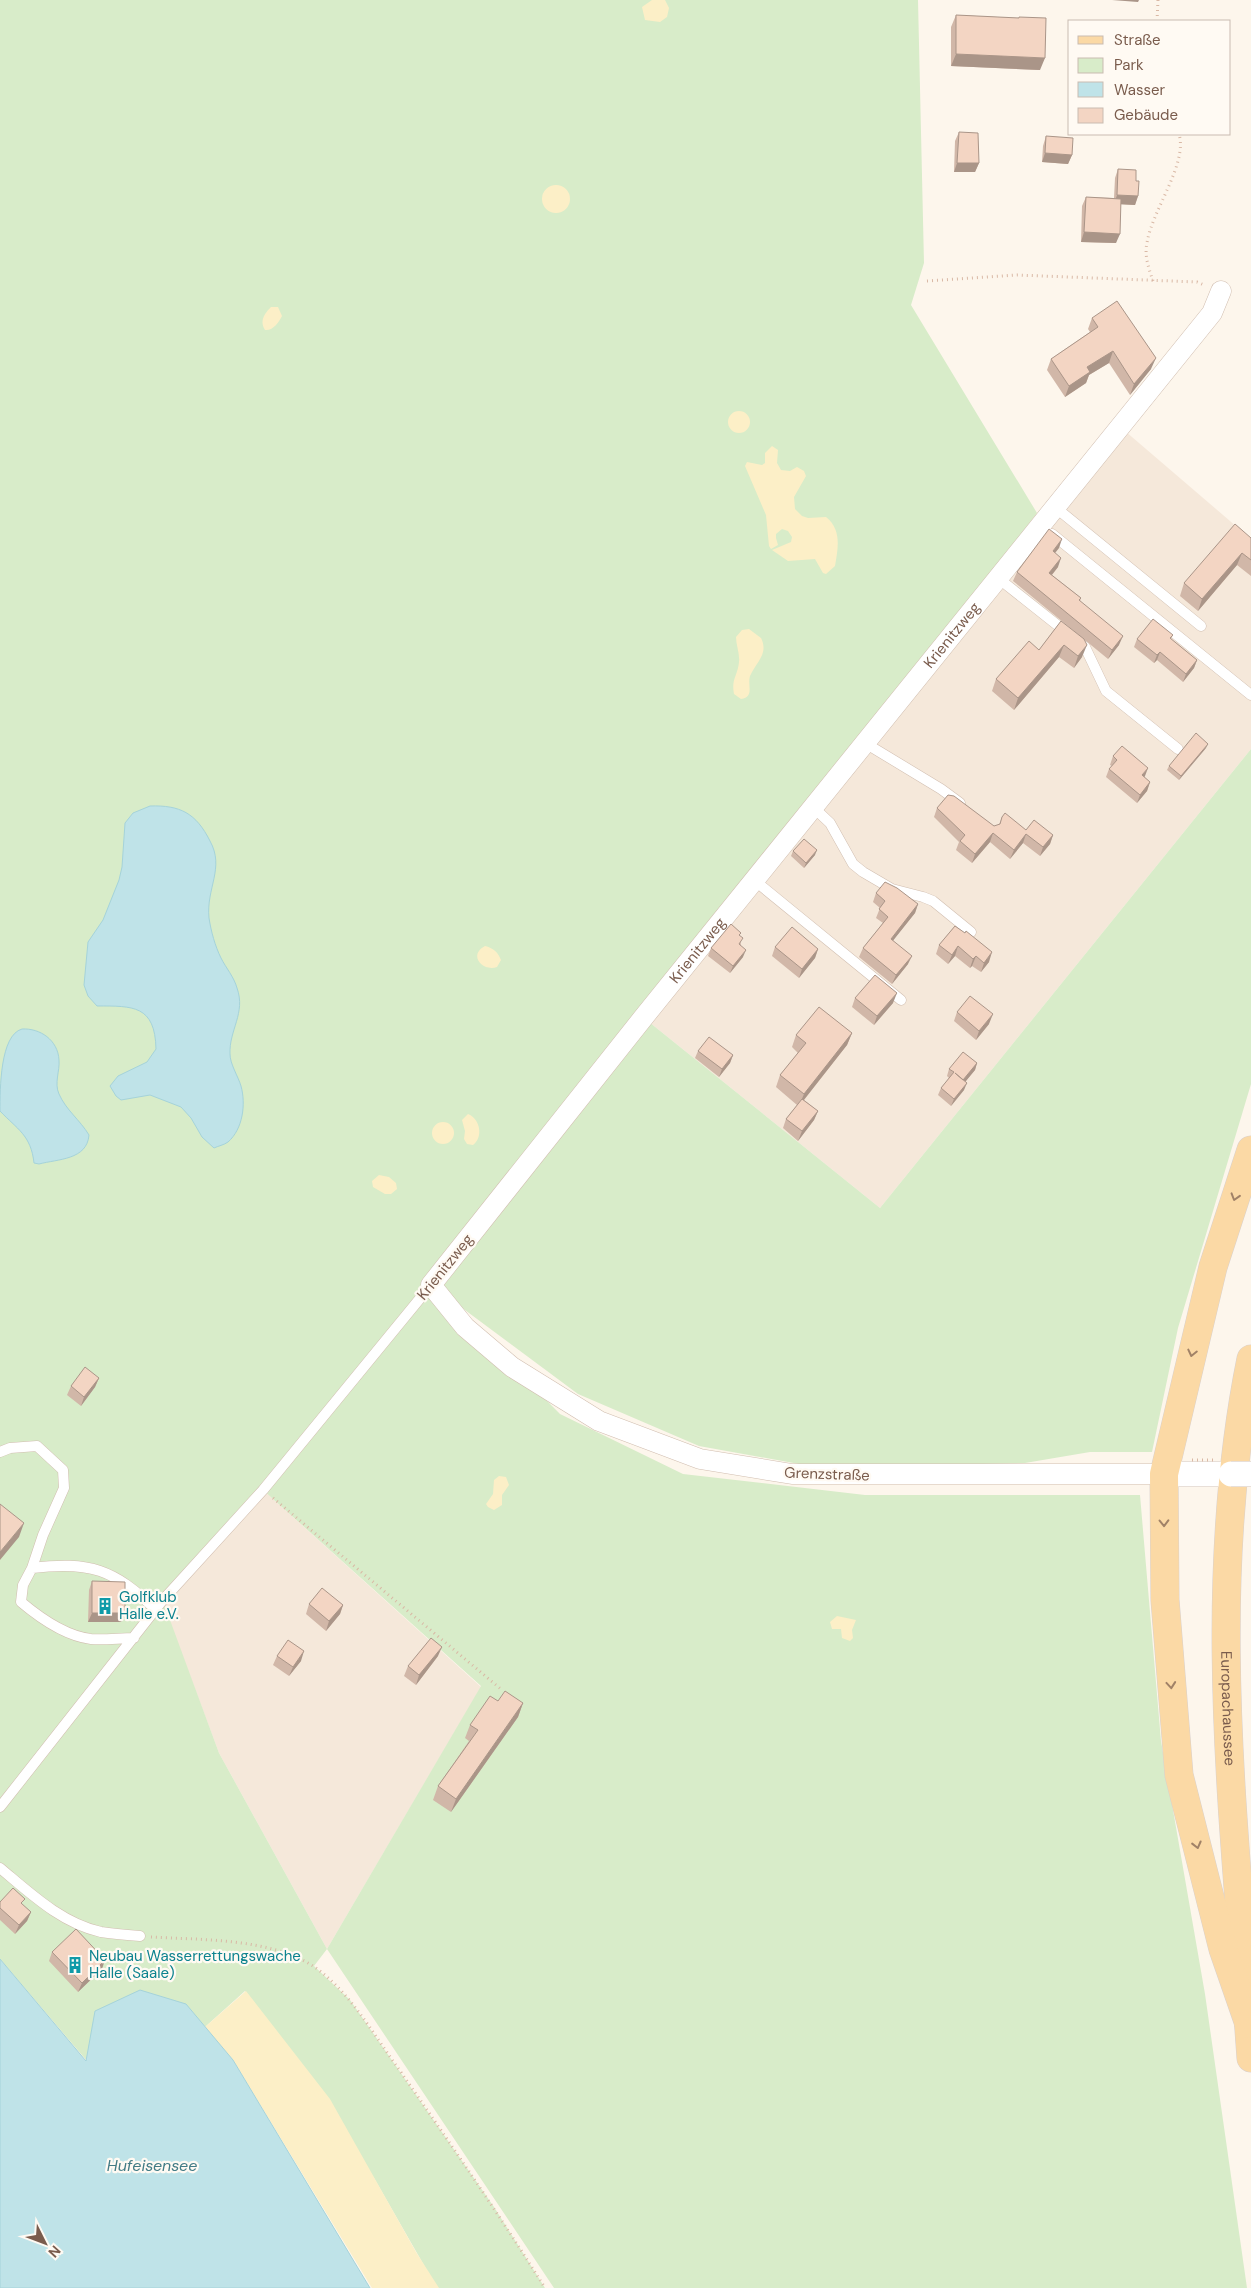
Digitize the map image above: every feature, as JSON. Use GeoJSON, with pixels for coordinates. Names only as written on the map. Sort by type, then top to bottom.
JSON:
{"type":"FeatureCollection","features":[{"type":"Feature","properties":{"kind":"main road"},"geometry":{"type":"LineString","coordinates":[[1250,2015],[1223,1949],[1179,1775],[1165,1600],[1164,1474],[1213,1267],[1251,1150]]}},
{"type":"Feature","properties":{"kind":"main road","name":"Europachaussee"},"geometry":{"type":"LineString","coordinates":[[1251,1359],[1241,1411],[1229,1534],[1225,1664],[1235,1861],[1250,2015],[1251,2058]]}},
{"type":"Feature","properties":{"kind":"street","name":"Krienitzweg"},"geometry":{"type":"LineString","coordinates":[[431,1286],[754,880],[1212,313],[1221,291]]}},
{"type":"Feature","properties":{"kind":"street","name":"Grenzstraße"},"geometry":{"type":"LineString","coordinates":[[431,1286],[465,1327],[512,1367],[599,1421],[700,1459],[792,1474],[1251,1474]]}},
{"type":"Feature","properties":{"kind":"lane"},"geometry":{"type":"LineString","coordinates":[[1055,507],[1201,626]]}},
{"type":"Feature","properties":{"kind":"lane"},"geometry":{"type":"LineString","coordinates":[[1041,525],[1251,695]]}},
{"type":"Feature","properties":{"kind":"lane"},"geometry":{"type":"LineString","coordinates":[[998,578],[1085,646],[1106,691],[1178,749]]}},
{"type":"Feature","properties":{"kind":"lane"},"geometry":{"type":"LineString","coordinates":[[865,743],[941,789],[970,811]]}},
{"type":"Feature","properties":{"kind":"lane"},"geometry":{"type":"LineString","coordinates":[[813,807],[830,823],[854,864],[863,872],[892,888],[923,896],[971,932]]}},
{"type":"Feature","properties":{"kind":"lane"},"geometry":{"type":"LineString","coordinates":[[754,880],[901,1000]]}},
{"type":"Feature","properties":{"kind":"lane","name":"Krienitzweg"},"geometry":{"type":"LineString","coordinates":[[0,1807],[162,1601],[263,1490],[431,1286]]}},
{"type":"Feature","properties":{"kind":"lane"},"geometry":{"type":"LineString","coordinates":[[0,1452],[10,1448],[37,1446],[63,1470],[64,1488],[24,1585],[21,1602],[39,1618],[63,1630],[89,1639],[134,1638]]}},
{"type":"Feature","properties":{"kind":"lane"},"geometry":{"type":"LineString","coordinates":[[32,1568],[62,1564],[94,1569],[110,1574],[138,1592],[156,1610]]}},
{"type":"Feature","properties":{"kind":"lane"},"geometry":{"type":"LineString","coordinates":[[0,1868],[38,1901],[64,1916],[100,1932],[140,1936]]}},
{"type":"Feature","properties":{"kind":"path"},"geometry":{"type":"LineString","coordinates":[[1158,0],[1158,20]]}},
{"type":"Feature","properties":{"kind":"path"},"geometry":{"type":"LineString","coordinates":[[1153,281],[1147,264],[1146,244],[1154,219],[1180,158],[1182,143],[1179,135]]}},
{"type":"Feature","properties":{"kind":"path"},"geometry":{"type":"LineString","coordinates":[[928,281],[1017,275],[1197,282],[1221,291]]}},
{"type":"Feature","properties":{"kind":"path"},"geometry":{"type":"LineString","coordinates":[[263,1490],[502,1690]]}},
{"type":"Feature","properties":{"kind":"path"},"geometry":{"type":"LineString","coordinates":[[140,1936],[236,1942],[273,1949],[313,1966],[350,2000],[494,2207],[545,2288]]}},
{"type":"Feature","properties":{"kind":"shaded area"},"geometry":{"type":"Polygon","coordinates":[[[1125,431],[1251,539],[1251,749],[880,1208],[649,1022],[1125,431]]]}},
{"type":"Feature","properties":{"kind":"shaded area"},"geometry":{"type":"Polygon","coordinates":[[[263,1490],[481,1687],[327,1949],[219,1753],[162,1601],[263,1490]]]}},
{"type":"Feature","properties":{"kind":"green space"},"geometry":{"type":"Polygon","coordinates":[[[0,0],[918,0],[924,263],[911,305],[1037,513],[649,1022],[880,1208],[1251,749],[1251,1084],[1178,1328],[1152,1452],[1090,1452],[1025,1463],[888,1466],[799,1464],[699,1446],[578,1394],[434,1287],[560,1414],[683,1474],[865,1495],[1140,1495],[1161,1741],[1205,1994],[1247,2288],[554,2288],[327,1949],[314,1966],[350,2000],[494,2207],[545,2288],[437,2288],[374,2178],[245,1991],[205,2027],[185,2004],[87,2061],[0,1959],[0,0]],[[263,1490],[163,1601],[219,1753],[327,1949],[481,1686],[263,1490]]]}},
{"type":"Feature","properties":{"kind":"sand"},"geometry":{"type":"Polygon","coordinates":[[[652,0],[665,0],[669,8],[667,17],[660,22],[645,20],[642,7],[652,0]]]}},
{"type":"Feature","properties":{"kind":"sand"},"geometry":{"type":"Polygon","coordinates":[[[556,185],[566,189],[570,199],[566,209],[556,213],[546,209],[542,199],[546,189],[556,185]]]}},
{"type":"Feature","properties":{"kind":"sand"},"geometry":{"type":"Polygon","coordinates":[[[271,307],[278,307],[282,316],[273,328],[265,330],[263,320],[271,307]]]}},
{"type":"Feature","properties":{"kind":"sand"},"geometry":{"type":"Polygon","coordinates":[[[739,411],[747,414],[750,422],[747,430],[739,433],[731,430],[728,422],[731,414],[739,411]]]}},
{"type":"Feature","properties":{"kind":"sand"},"geometry":{"type":"Polygon","coordinates":[[[772,446],[778,450],[777,463],[781,470],[790,471],[797,467],[804,471],[806,476],[794,497],[795,509],[802,516],[808,518],[826,517],[835,528],[838,540],[835,566],[826,574],[823,573],[815,559],[788,561],[772,550],[791,542],[792,537],[788,531],[782,529],[776,534],[778,545],[771,549],[769,546],[766,515],[745,466],[747,462],[762,465],[765,463],[765,453],[772,446]]]}},
{"type":"Feature","properties":{"kind":"sand"},"geometry":{"type":"Polygon","coordinates":[[[749,629],[761,638],[764,649],[750,676],[748,696],[741,699],[734,694],[733,689],[739,659],[736,637],[742,630],[749,629]]]}},
{"type":"Feature","properties":{"kind":"sand"},"geometry":{"type":"Polygon","coordinates":[[[485,946],[495,951],[500,957],[501,960],[497,967],[486,967],[479,962],[478,954],[485,946]]]}},
{"type":"Feature","properties":{"kind":"sand"},"geometry":{"type":"Polygon","coordinates":[[[468,1114],[476,1120],[479,1129],[478,1138],[473,1145],[467,1144],[464,1139],[465,1131],[462,1120],[468,1114]]]}},
{"type":"Feature","properties":{"kind":"sand"},"geometry":{"type":"Polygon","coordinates":[[[443,1122],[451,1125],[454,1133],[451,1141],[443,1144],[435,1141],[432,1133],[435,1125],[443,1122]]]}},
{"type":"Feature","properties":{"kind":"sand"},"geometry":{"type":"Polygon","coordinates":[[[379,1175],[389,1177],[396,1183],[397,1189],[391,1194],[385,1194],[373,1187],[372,1181],[379,1175]]]}},
{"type":"Feature","properties":{"kind":"sand"},"geometry":{"type":"Polygon","coordinates":[[[499,1476],[506,1477],[509,1485],[502,1495],[502,1505],[494,1510],[486,1504],[493,1494],[494,1480],[499,1476]]]}},
{"type":"Feature","properties":{"kind":"sand"},"geometry":{"type":"Polygon","coordinates":[[[837,1616],[856,1620],[852,1630],[853,1638],[850,1641],[842,1638],[841,1629],[832,1629],[830,1622],[837,1616]]]}},
{"type":"Feature","properties":{"kind":"sand"},"geometry":{"type":"Polygon","coordinates":[[[246,1991],[330,2099],[416,2252],[439,2288],[372,2288],[233,2060],[205,2027],[246,1991]]]}},
{"type":"Feature","properties":{"kind":"water"},"geometry":{"type":"Polygon","coordinates":[[[150,806],[178,809],[193,817],[205,831],[216,860],[210,897],[209,918],[217,949],[234,980],[239,997],[240,1005],[230,1045],[230,1058],[241,1086],[243,1108],[240,1123],[233,1137],[225,1144],[214,1148],[202,1137],[191,1118],[181,1107],[150,1095],[121,1100],[116,1096],[110,1086],[118,1076],[147,1062],[156,1049],[155,1035],[146,1016],[140,1011],[131,1008],[97,1006],[88,996],[84,985],[88,942],[103,920],[119,880],[122,867],[125,823],[133,813],[150,806]]]}},
{"type":"Feature","properties":{"kind":"water"},"geometry":{"type":"Polygon","coordinates":[[[22,1029],[41,1033],[52,1041],[59,1060],[57,1086],[59,1094],[65,1105],[89,1135],[83,1149],[70,1157],[39,1164],[34,1163],[30,1146],[26,1139],[0,1111],[1,1077],[5,1052],[9,1041],[15,1033],[22,1029]]]}},
{"type":"Feature","properties":{"kind":"water","name":"Hufeisensee"},"geometry":{"type":"Polygon","coordinates":[[[0,1959],[86,2061],[95,2011],[140,1990],[186,2004],[233,2060],[370,2288],[0,2288],[0,1959]]]}},
{"type":"Feature","properties":{"kind":"building"},"geometry":{"type":"Polygon","coordinates":[[[956,15],[1046,18],[1045,58],[956,54],[956,15]]]}},
{"type":"Feature","properties":{"kind":"building"},"geometry":{"type":"Polygon","coordinates":[[[959,132],[978,133],[979,163],[957,163],[959,132]]]}},
{"type":"Feature","properties":{"kind":"building"},"geometry":{"type":"Polygon","coordinates":[[[1046,136],[1073,138],[1072,155],[1045,153],[1046,136]]]}},
{"type":"Feature","properties":{"kind":"building"},"geometry":{"type":"Polygon","coordinates":[[[1118,169],[1136,170],[1136,181],[1139,181],[1138,196],[1117,195],[1118,169]]]}},
{"type":"Feature","properties":{"kind":"building"},"geometry":{"type":"Polygon","coordinates":[[[1086,197],[1121,199],[1120,234],[1084,232],[1086,197]]]}},
{"type":"Feature","properties":{"kind":"building"},"geometry":{"type":"Polygon","coordinates":[[[1117,301],[1156,358],[1134,384],[1113,351],[1087,367],[1090,372],[1069,386],[1051,359],[1098,327],[1092,318],[1117,301]]]}},
{"type":"Feature","properties":{"kind":"building"},"geometry":{"type":"Polygon","coordinates":[[[1235,524],[1251,538],[1251,560],[1242,553],[1202,599],[1184,583],[1235,524]]]}},
{"type":"Feature","properties":{"kind":"building"},"geometry":{"type":"Polygon","coordinates":[[[1049,529],[1062,539],[1053,551],[1061,558],[1049,573],[1081,598],[1079,600],[1123,636],[1112,650],[1017,572],[1049,529]]]}},
{"type":"Feature","properties":{"kind":"building"},"geometry":{"type":"Polygon","coordinates":[[[1153,619],[1173,635],[1170,638],[1197,660],[1186,674],[1160,652],[1157,655],[1137,639],[1153,619]]]}},
{"type":"Feature","properties":{"kind":"building"},"geometry":{"type":"Polygon","coordinates":[[[1061,621],[1084,639],[1087,645],[1078,656],[1064,645],[1018,698],[996,679],[1029,641],[1039,650],[1061,621]]]}},
{"type":"Feature","properties":{"kind":"building"},"geometry":{"type":"Polygon","coordinates":[[[1196,733],[1208,744],[1181,776],[1169,766],[1196,733]]]}},
{"type":"Feature","properties":{"kind":"building"},"geometry":{"type":"Polygon","coordinates":[[[1122,746],[1148,768],[1142,775],[1150,782],[1140,795],[1109,769],[1117,760],[1113,756],[1122,746]]]}},
{"type":"Feature","properties":{"kind":"building"},"geometry":{"type":"Polygon","coordinates":[[[948,795],[954,796],[994,826],[1000,824],[1005,813],[1026,830],[1034,820],[1053,835],[1043,847],[1026,834],[1014,850],[993,833],[975,854],[960,841],[965,835],[937,808],[948,795]]]}},
{"type":"Feature","properties":{"kind":"building"},"geometry":{"type":"Polygon","coordinates":[[[804,839],[817,850],[806,863],[793,851],[804,839]]]}},
{"type":"Feature","properties":{"kind":"building"},"geometry":{"type":"Polygon","coordinates":[[[885,882],[897,888],[918,904],[891,939],[912,956],[896,975],[863,948],[888,917],[879,909],[885,901],[876,893],[885,882]]]}},
{"type":"Feature","properties":{"kind":"building"},"geometry":{"type":"Polygon","coordinates":[[[731,924],[741,933],[739,935],[743,938],[739,944],[746,950],[733,966],[711,948],[731,924]]]}},
{"type":"Feature","properties":{"kind":"building"},"geometry":{"type":"Polygon","coordinates":[[[955,926],[965,933],[966,931],[992,952],[984,963],[976,956],[973,959],[958,946],[952,955],[939,945],[955,926]]]}},
{"type":"Feature","properties":{"kind":"building"},"geometry":{"type":"Polygon","coordinates":[[[792,927],[818,949],[802,969],[775,947],[792,927]]]}},
{"type":"Feature","properties":{"kind":"building"},"geometry":{"type":"Polygon","coordinates":[[[875,975],[897,993],[877,1016],[855,998],[875,975]]]}},
{"type":"Feature","properties":{"kind":"building"},"geometry":{"type":"Polygon","coordinates":[[[970,996],[993,1014],[979,1031],[957,1012],[970,996]]]}},
{"type":"Feature","properties":{"kind":"building"},"geometry":{"type":"Polygon","coordinates":[[[819,1007],[852,1033],[804,1094],[780,1075],[806,1043],[796,1035],[819,1007]]]}},
{"type":"Feature","properties":{"kind":"building"},"geometry":{"type":"Polygon","coordinates":[[[709,1037],[733,1055],[722,1069],[698,1051],[709,1037]]]}},
{"type":"Feature","properties":{"kind":"building"},"geometry":{"type":"Polygon","coordinates":[[[963,1052],[977,1063],[963,1080],[967,1083],[954,1099],[941,1088],[954,1072],[949,1069],[963,1052]]]}},
{"type":"Feature","properties":{"kind":"building"},"geometry":{"type":"Polygon","coordinates":[[[802,1099],[818,1111],[802,1131],[786,1119],[802,1099]]]}},
{"type":"Feature","properties":{"kind":"building"},"geometry":{"type":"Polygon","coordinates":[[[85,1367],[99,1378],[84,1397],[71,1386],[85,1367]]]}},
{"type":"Feature","properties":{"kind":"building"},"geometry":{"type":"Polygon","coordinates":[[[0,1504],[24,1523],[0,1552],[0,1504]]]}},
{"type":"Feature","properties":{"kind":"building","name":"Golfklub Halle e.V."},"geometry":{"type":"Polygon","coordinates":[[[92,1581],[125,1582],[125,1613],[92,1613],[92,1581]]]}},
{"type":"Feature","properties":{"kind":"building"},"geometry":{"type":"Polygon","coordinates":[[[322,1588],[343,1605],[329,1621],[309,1604],[322,1588]]]}},
{"type":"Feature","properties":{"kind":"building"},"geometry":{"type":"Polygon","coordinates":[[[431,1638],[442,1647],[419,1675],[408,1666],[431,1638]]]}},
{"type":"Feature","properties":{"kind":"building"},"geometry":{"type":"Polygon","coordinates":[[[288,1640],[304,1651],[293,1667],[277,1656],[288,1640]]]}},
{"type":"Feature","properties":{"kind":"building"},"geometry":{"type":"Polygon","coordinates":[[[505,1691],[523,1703],[456,1799],[438,1786],[478,1730],[470,1725],[490,1696],[498,1701],[505,1691]]]}},
{"type":"Feature","properties":{"kind":"building"},"geometry":{"type":"Polygon","coordinates":[[[13,1888],[25,1899],[21,1903],[31,1912],[19,1925],[0,1908],[0,1902],[13,1888]]]}},
{"type":"Feature","properties":{"kind":"building","name":"Neubau Wasserrettungswache Halle (Saale)"},"geometry":{"type":"Polygon","coordinates":[[[76,1929],[105,1960],[82,1983],[52,1952],[76,1929]]]}},
{"type":"Feature","properties":{"kind":"place","name":"Golfklub Halle e.V."},"geometry":{"type":"Point","coordinates":[105,1606]}},
{"type":"Feature","properties":{"kind":"place","name":"Neubau Wasserrettungswache Halle (Saale)"},"geometry":{"type":"Point","coordinates":[75,1965]}}]}
